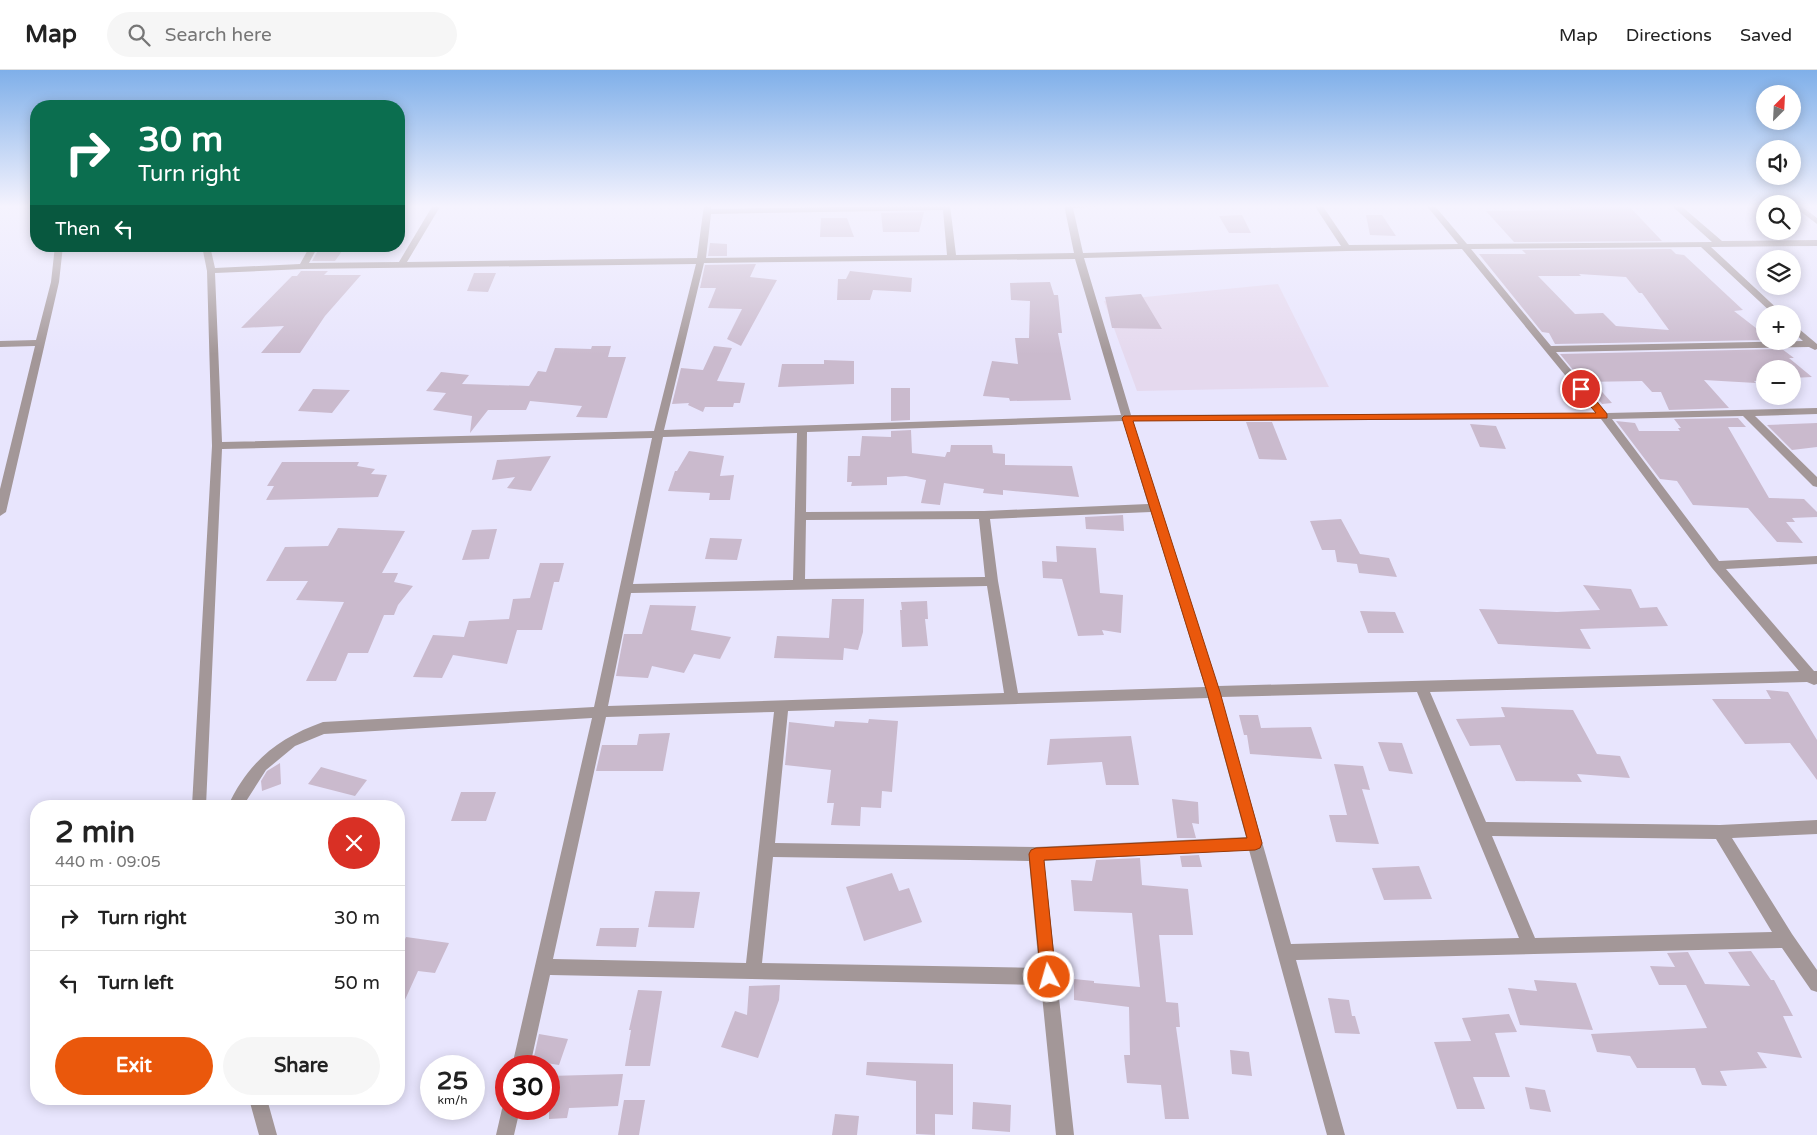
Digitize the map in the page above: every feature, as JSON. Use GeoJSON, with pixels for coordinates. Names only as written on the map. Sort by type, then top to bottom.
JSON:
{"type":"FeatureCollection","features":[{"type":"Feature","properties":{"kind":"street"},"geometry":{"type":"LineString","coordinates":[[0,512],[56,282],[58,255]]}},
{"type":"Feature","properties":{"kind":"street"},"geometry":{"type":"LineString","coordinates":[[200,800],[217,446],[211,271],[208,255]]}},
{"type":"Feature","properties":{"kind":"street"},"geometry":{"type":"LineString","coordinates":[[302,266],[309,255]]}},
{"type":"Feature","properties":{"kind":"street"},"geometry":{"type":"LineString","coordinates":[[402,264],[408,255]]}},
{"type":"Feature","properties":{"kind":"street"},"geometry":{"type":"LineString","coordinates":[[523,1055],[600,712],[658,434],[702,255]]}},
{"type":"Feature","properties":{"kind":"street"},"geometry":{"type":"LineString","coordinates":[[211,271],[302,266],[402,264],[1123,255]]}},
{"type":"Feature","properties":{"kind":"street"},"geometry":{"type":"LineString","coordinates":[[1470,255],[1604,416],[1716,566],[1815,679]]}},
{"type":"Feature","properties":{"kind":"street"},"geometry":{"type":"LineString","coordinates":[[1715,255],[1769,305]]}},
{"type":"Feature","properties":{"kind":"street"},"geometry":{"type":"LineString","coordinates":[[1079,256],[1127,418],[1214,692],[1336,1135]]}},
{"type":"Feature","properties":{"kind":"street"},"geometry":{"type":"LineString","coordinates":[[1801,334],[1814,346]]}},
{"type":"Feature","properties":{"kind":"street"},"geometry":{"type":"LineString","coordinates":[[0,344],[41,343]]}},
{"type":"Feature","properties":{"kind":"street"},"geometry":{"type":"LineString","coordinates":[[1548,349],[1814,346]]}},
{"type":"Feature","properties":{"kind":"street"},"geometry":{"type":"LineString","coordinates":[[217,446],[658,434],[1127,418],[1604,416],[1817,412]]}},
{"type":"Feature","properties":{"kind":"street"},"geometry":{"type":"LineString","coordinates":[[1746,413],[1817,483]]}},
{"type":"Feature","properties":{"kind":"street"},"geometry":{"type":"LineString","coordinates":[[799,584],[802,429]]}},
{"type":"Feature","properties":{"kind":"street"},"geometry":{"type":"LineString","coordinates":[[801,516],[984,515],[1156,508]]}},
{"type":"Feature","properties":{"kind":"street"},"geometry":{"type":"LineString","coordinates":[[984,515],[992,581],[1012,698]]}},
{"type":"Feature","properties":{"kind":"street"},"geometry":{"type":"LineString","coordinates":[[1716,566],[1817,560]]}},
{"type":"Feature","properties":{"kind":"street"},"geometry":{"type":"LineString","coordinates":[[625,589],[992,581]]}},
{"type":"Feature","properties":{"kind":"street"},"geometry":{"type":"LineString","coordinates":[[239,800],[261,766],[290,742],[323,728],[600,712],[1012,698],[1421,686],[1815,679]]}},
{"type":"Feature","properties":{"kind":"street"},"geometry":{"type":"LineString","coordinates":[[1421,686],[1531,947]]}},
{"type":"Feature","properties":{"kind":"street"},"geometry":{"type":"LineString","coordinates":[[753,971],[768,850],[782,706]]}},
{"type":"Feature","properties":{"kind":"street"},"geometry":{"type":"LineString","coordinates":[[1481,829],[1720,832],[1817,827]]}},
{"type":"Feature","properties":{"kind":"street"},"geometry":{"type":"LineString","coordinates":[[1720,832],[1786,940],[1817,984]]}},
{"type":"Feature","properties":{"kind":"street"},"geometry":{"type":"LineString","coordinates":[[768,850],[1036,854],[1255,843]]}},
{"type":"Feature","properties":{"kind":"street"},"geometry":{"type":"LineString","coordinates":[[1036,854],[1065,1135]]}},
{"type":"Feature","properties":{"kind":"street"},"geometry":{"type":"LineString","coordinates":[[1286,952],[1786,940]]}},
{"type":"Feature","properties":{"kind":"street"},"geometry":{"type":"LineString","coordinates":[[543,967],[1049,977]]}},
{"type":"Feature","properties":{"kind":"street"},"geometry":{"type":"LineString","coordinates":[[260,1105],[268,1135]]}},
{"type":"Feature","properties":{"kind":"street"},"geometry":{"type":"LineString","coordinates":[[505,1135],[508,1120]]}},
{"type":"Feature","properties":{"kind":"shaded area"},"geometry":{"type":"Polygon","coordinates":[[[1278,284],[1329,387],[1137,391],[1104,301],[1278,284]]]}},
{"type":"Feature","properties":{"kind":"building"},"geometry":{"type":"Polygon","coordinates":[[[316,255],[340,255],[335,261],[312,261],[316,255]]]}},
{"type":"Feature","properties":{"kind":"building"},"geometry":{"type":"Polygon","coordinates":[[[708,255],[727,255],[727,256],[708,255]]]}},
{"type":"Feature","properties":{"kind":"building"},"geometry":{"type":"Polygon","coordinates":[[[1480,255],[1684,255],[1743,310],[1734,311],[1756,328],[1756,340],[1555,344],[1549,333],[1542,332],[1480,255]],[[1579,274],[1581,276],[1538,276],[1575,314],[1603,313],[1616,326],[1669,330],[1642,293],[1639,293],[1626,277],[1579,274]]]}},
{"type":"Feature","properties":{"kind":"building"},"geometry":{"type":"Polygon","coordinates":[[[756,264],[750,277],[777,280],[741,346],[727,339],[742,309],[708,308],[716,288],[700,288],[705,265],[756,264]]]}},
{"type":"Feature","properties":{"kind":"building"},"geometry":{"type":"Polygon","coordinates":[[[301,271],[328,271],[324,275],[361,275],[325,316],[300,353],[261,353],[284,326],[241,328],[292,276],[297,276],[301,271]]]}},
{"type":"Feature","properties":{"kind":"building"},"geometry":{"type":"Polygon","coordinates":[[[850,271],[912,278],[911,292],[873,290],[870,300],[837,300],[838,279],[846,279],[850,271]]]}},
{"type":"Feature","properties":{"kind":"building"},"geometry":{"type":"Polygon","coordinates":[[[474,273],[496,273],[488,292],[467,291],[474,273]]]}},
{"type":"Feature","properties":{"kind":"building"},"geometry":{"type":"Polygon","coordinates":[[[1050,282],[1054,295],[1058,295],[1062,333],[1058,333],[1071,400],[1010,401],[1009,398],[983,396],[992,361],[1018,364],[1015,338],[1029,338],[1030,301],[1011,300],[1010,283],[1050,282]]]}},
{"type":"Feature","properties":{"kind":"building"},"geometry":{"type":"Polygon","coordinates":[[[1141,294],[1162,329],[1112,328],[1105,297],[1141,294]]]}},
{"type":"Feature","properties":{"kind":"building"},"geometry":{"type":"Polygon","coordinates":[[[592,346],[611,346],[608,357],[626,357],[607,418],[576,417],[582,406],[530,401],[526,410],[488,410],[470,433],[472,416],[433,410],[446,393],[426,391],[441,372],[469,375],[462,384],[529,386],[538,371],[546,372],[555,348],[591,349],[592,346]]]}},
{"type":"Feature","properties":{"kind":"building"},"geometry":{"type":"Polygon","coordinates":[[[714,346],[732,348],[717,381],[745,383],[740,403],[734,403],[733,407],[705,407],[703,412],[688,405],[689,403],[672,404],[681,368],[703,370],[714,346]]]}},
{"type":"Feature","properties":{"kind":"building"},"geometry":{"type":"Polygon","coordinates":[[[1783,350],[1794,358],[1789,358],[1791,360],[1756,360],[1756,381],[1754,381],[1756,383],[1704,380],[1729,408],[1669,410],[1661,392],[1652,392],[1642,381],[1583,382],[1560,354],[1783,350]]]}},
{"type":"Feature","properties":{"kind":"building"},"geometry":{"type":"Polygon","coordinates":[[[824,360],[854,361],[854,384],[778,387],[782,364],[824,364],[824,360]]]}},
{"type":"Feature","properties":{"kind":"building"},"geometry":{"type":"Polygon","coordinates":[[[1801,368],[1812,377],[1801,378],[1801,368]]]}},
{"type":"Feature","properties":{"kind":"building"},"geometry":{"type":"Polygon","coordinates":[[[1586,384],[1595,384],[1612,403],[1602,404],[1586,384]]]}},
{"type":"Feature","properties":{"kind":"building"},"geometry":{"type":"Polygon","coordinates":[[[891,388],[910,388],[910,420],[891,421],[891,388]]]}},
{"type":"Feature","properties":{"kind":"building"},"geometry":{"type":"Polygon","coordinates":[[[313,389],[350,390],[332,413],[298,411],[313,389]]]}},
{"type":"Feature","properties":{"kind":"building"},"geometry":{"type":"Polygon","coordinates":[[[1738,418],[1746,427],[1728,427],[1769,498],[1804,499],[1817,512],[1817,517],[1792,518],[1795,522],[1786,522],[1803,543],[1777,542],[1748,508],[1693,505],[1677,481],[1660,479],[1616,421],[1635,423],[1639,431],[1680,431],[1678,428],[1681,428],[1674,419],[1738,418]]]}},
{"type":"Feature","properties":{"kind":"building"},"geometry":{"type":"Polygon","coordinates":[[[1246,422],[1272,422],[1287,460],[1259,459],[1246,422]]]}},
{"type":"Feature","properties":{"kind":"building"},"geometry":{"type":"Polygon","coordinates":[[[1817,423],[1817,447],[1792,450],[1767,425],[1817,423]]]}},
{"type":"Feature","properties":{"kind":"building"},"geometry":{"type":"Polygon","coordinates":[[[1470,424],[1496,426],[1506,449],[1480,447],[1470,424]]]}},
{"type":"Feature","properties":{"kind":"building"},"geometry":{"type":"Polygon","coordinates":[[[911,430],[912,453],[945,457],[947,452],[950,452],[951,445],[992,445],[993,453],[1005,454],[1005,465],[1072,466],[1079,497],[1003,490],[1003,495],[983,493],[984,489],[944,483],[940,505],[921,503],[926,480],[906,476],[887,477],[887,485],[851,486],[852,482],[847,482],[848,456],[860,456],[862,436],[891,437],[891,431],[911,430]]]}},
{"type":"Feature","properties":{"kind":"building"},"geometry":{"type":"Polygon","coordinates":[[[689,451],[724,456],[720,476],[734,475],[730,500],[709,500],[710,493],[668,491],[675,471],[677,471],[689,451]]]}},
{"type":"Feature","properties":{"kind":"building"},"geometry":{"type":"Polygon","coordinates":[[[551,456],[531,491],[507,488],[515,477],[492,480],[497,460],[551,456]]]}},
{"type":"Feature","properties":{"kind":"building"},"geometry":{"type":"Polygon","coordinates":[[[282,462],[359,462],[357,466],[375,469],[371,474],[387,475],[378,497],[266,500],[274,486],[267,486],[282,462]]]}},
{"type":"Feature","properties":{"kind":"building"},"geometry":{"type":"Polygon","coordinates":[[[1123,515],[1124,531],[1086,529],[1085,517],[1123,515]]]}},
{"type":"Feature","properties":{"kind":"building"},"geometry":{"type":"Polygon","coordinates":[[[1341,519],[1360,554],[1389,558],[1397,577],[1359,573],[1357,564],[1337,562],[1335,550],[1322,550],[1310,521],[1341,519]]]}},
{"type":"Feature","properties":{"kind":"building"},"geometry":{"type":"Polygon","coordinates":[[[338,528],[405,531],[382,573],[398,573],[394,582],[413,586],[398,605],[394,615],[384,615],[368,653],[348,653],[336,681],[306,681],[344,602],[296,600],[308,581],[266,581],[285,547],[328,546],[338,528]]]}},
{"type":"Feature","properties":{"kind":"building"},"geometry":{"type":"Polygon","coordinates":[[[497,529],[489,559],[462,560],[472,530],[497,529]]]}},
{"type":"Feature","properties":{"kind":"building"},"geometry":{"type":"Polygon","coordinates":[[[710,538],[742,539],[737,560],[705,559],[710,538]]]}},
{"type":"Feature","properties":{"kind":"building"},"geometry":{"type":"Polygon","coordinates":[[[1056,546],[1096,548],[1100,593],[1123,595],[1121,633],[1102,630],[1104,635],[1078,636],[1062,579],[1043,578],[1042,561],[1057,562],[1056,546]]]}},
{"type":"Feature","properties":{"kind":"building"},"geometry":{"type":"Polygon","coordinates":[[[540,563],[564,563],[559,582],[554,582],[542,630],[517,630],[507,664],[453,655],[442,678],[413,677],[433,635],[464,637],[469,621],[509,619],[513,599],[530,598],[540,563]]]}},
{"type":"Feature","properties":{"kind":"building"},"geometry":{"type":"Polygon","coordinates":[[[1583,585],[1631,589],[1640,608],[1657,607],[1668,626],[1580,629],[1591,649],[1498,644],[1479,609],[1557,612],[1600,610],[1583,585]]]}},
{"type":"Feature","properties":{"kind":"building"},"geometry":{"type":"Polygon","coordinates":[[[832,599],[864,599],[863,632],[858,650],[844,648],[843,660],[774,658],[777,636],[829,638],[832,599]]]}},
{"type":"Feature","properties":{"kind":"building"},"geometry":{"type":"Polygon","coordinates":[[[927,601],[928,619],[925,619],[928,646],[902,647],[901,602],[927,601]]]}},
{"type":"Feature","properties":{"kind":"building"},"geometry":{"type":"Polygon","coordinates":[[[650,605],[696,606],[691,630],[731,637],[720,659],[694,654],[684,673],[652,666],[648,678],[616,676],[624,634],[642,634],[650,605]]]}},
{"type":"Feature","properties":{"kind":"building"},"geometry":{"type":"Polygon","coordinates":[[[1360,611],[1395,612],[1404,633],[1368,633],[1360,611]]]}},
{"type":"Feature","properties":{"kind":"building"},"geometry":{"type":"Polygon","coordinates":[[[1766,690],[1788,692],[1817,740],[1817,780],[1790,743],[1745,744],[1712,699],[1771,699],[1766,690]]]}},
{"type":"Feature","properties":{"kind":"building"},"geometry":{"type":"Polygon","coordinates":[[[1501,707],[1573,710],[1597,754],[1620,756],[1630,778],[1577,774],[1582,782],[1516,781],[1500,745],[1470,746],[1456,719],[1505,717],[1501,707]]]}},
{"type":"Feature","properties":{"kind":"building"},"geometry":{"type":"Polygon","coordinates":[[[1239,715],[1258,715],[1261,728],[1311,727],[1322,759],[1250,754],[1247,735],[1244,735],[1239,715]]]}},
{"type":"Feature","properties":{"kind":"building"},"geometry":{"type":"Polygon","coordinates":[[[869,719],[898,721],[892,792],[882,791],[881,808],[861,807],[860,826],[831,825],[834,803],[827,803],[831,770],[785,765],[789,722],[834,727],[835,721],[868,723],[869,719]]]}},
{"type":"Feature","properties":{"kind":"building"},"geometry":{"type":"Polygon","coordinates":[[[670,733],[663,771],[596,771],[602,745],[637,745],[639,734],[670,733]]]}},
{"type":"Feature","properties":{"kind":"building"},"geometry":{"type":"Polygon","coordinates":[[[1131,736],[1139,785],[1106,785],[1102,762],[1047,765],[1050,739],[1131,736]]]}},
{"type":"Feature","properties":{"kind":"building"},"geometry":{"type":"Polygon","coordinates":[[[1378,742],[1402,743],[1413,774],[1389,771],[1378,742]]]}},
{"type":"Feature","properties":{"kind":"building"},"geometry":{"type":"Polygon","coordinates":[[[280,763],[281,784],[262,791],[261,781],[267,771],[280,763]]]}},
{"type":"Feature","properties":{"kind":"building"},"geometry":{"type":"Polygon","coordinates":[[[1334,764],[1363,766],[1370,790],[1362,789],[1379,844],[1336,842],[1329,815],[1347,815],[1334,764]]]}},
{"type":"Feature","properties":{"kind":"building"},"geometry":{"type":"Polygon","coordinates":[[[321,767],[367,780],[355,796],[308,784],[321,767]]]}},
{"type":"Feature","properties":{"kind":"building"},"geometry":{"type":"Polygon","coordinates":[[[461,792],[496,792],[486,821],[451,821],[461,792]]]}},
{"type":"Feature","properties":{"kind":"building"},"geometry":{"type":"Polygon","coordinates":[[[1172,799],[1198,802],[1199,824],[1192,823],[1196,838],[1177,838],[1172,799]]]}},
{"type":"Feature","properties":{"kind":"building"},"geometry":{"type":"Polygon","coordinates":[[[1199,855],[1202,867],[1182,867],[1180,856],[1199,855]]]}},
{"type":"Feature","properties":{"kind":"building"},"geometry":{"type":"Polygon","coordinates":[[[1140,858],[1142,885],[1188,889],[1193,935],[1159,935],[1166,1002],[1178,1003],[1180,1027],[1176,1027],[1189,1119],[1165,1119],[1161,1085],[1127,1083],[1124,1055],[1130,1055],[1129,1007],[1074,1000],[1074,979],[1094,981],[1094,983],[1140,987],[1132,913],[1074,911],[1071,880],[1092,881],[1096,860],[1140,858]]]}},
{"type":"Feature","properties":{"kind":"building"},"geometry":{"type":"Polygon","coordinates":[[[1419,866],[1432,899],[1384,900],[1372,868],[1419,866]]]}},
{"type":"Feature","properties":{"kind":"building"},"geometry":{"type":"Polygon","coordinates":[[[892,873],[899,891],[909,888],[922,922],[864,941],[846,887],[892,873]]]}},
{"type":"Feature","properties":{"kind":"building"},"geometry":{"type":"Polygon","coordinates":[[[655,891],[700,892],[694,928],[648,927],[655,891]]]}},
{"type":"Feature","properties":{"kind":"building"},"geometry":{"type":"Polygon","coordinates":[[[600,928],[639,928],[636,947],[596,946],[600,928]]]}},
{"type":"Feature","properties":{"kind":"building"},"geometry":{"type":"Polygon","coordinates":[[[406,937],[449,943],[435,973],[418,971],[405,1000],[406,937]]]}},
{"type":"Feature","properties":{"kind":"building"},"geometry":{"type":"Polygon","coordinates":[[[1751,951],[1771,980],[1774,980],[1793,1016],[1783,1016],[1802,1058],[1757,1052],[1767,1068],[1720,1071],[1727,1086],[1702,1085],[1695,1068],[1637,1068],[1630,1056],[1597,1052],[1591,1034],[1707,1028],[1686,985],[1659,985],[1650,966],[1675,967],[1667,953],[1688,952],[1705,984],[1750,986],[1728,952],[1751,951]]]}},
{"type":"Feature","properties":{"kind":"building"},"geometry":{"type":"Polygon","coordinates":[[[1534,980],[1576,983],[1593,1030],[1520,1025],[1508,988],[1537,991],[1534,980]]]}},
{"type":"Feature","properties":{"kind":"building"},"geometry":{"type":"Polygon","coordinates":[[[780,985],[779,1000],[758,1058],[721,1047],[735,1011],[747,1015],[749,986],[780,985]]]}},
{"type":"Feature","properties":{"kind":"building"},"geometry":{"type":"Polygon","coordinates":[[[638,990],[662,991],[650,1066],[625,1066],[631,1030],[629,1030],[638,990]]]}},
{"type":"Feature","properties":{"kind":"building"},"geometry":{"type":"Polygon","coordinates":[[[1328,998],[1349,1000],[1352,1016],[1355,1016],[1360,1034],[1335,1033],[1328,998]]]}},
{"type":"Feature","properties":{"kind":"building"},"geometry":{"type":"Polygon","coordinates":[[[1509,1014],[1517,1032],[1495,1033],[1510,1077],[1473,1077],[1485,1109],[1457,1109],[1434,1042],[1471,1041],[1462,1018],[1509,1014]]]}},
{"type":"Feature","properties":{"kind":"building"},"geometry":{"type":"Polygon","coordinates":[[[539,1034],[568,1039],[560,1062],[560,1055],[534,1055],[539,1034]]]}},
{"type":"Feature","properties":{"kind":"building"},"geometry":{"type":"Polygon","coordinates":[[[1230,1050],[1249,1052],[1252,1076],[1232,1074],[1230,1050]]]}},
{"type":"Feature","properties":{"kind":"building"},"geometry":{"type":"Polygon","coordinates":[[[867,1062],[953,1064],[953,1115],[935,1114],[935,1135],[916,1134],[916,1081],[866,1075],[867,1062]]]}},
{"type":"Feature","properties":{"kind":"building"},"geometry":{"type":"Polygon","coordinates":[[[623,1074],[618,1106],[569,1108],[567,1118],[560,1118],[560,1076],[623,1074]]]}},
{"type":"Feature","properties":{"kind":"building"},"geometry":{"type":"Polygon","coordinates":[[[1525,1087],[1545,1090],[1551,1112],[1530,1109],[1525,1087]]]}},
{"type":"Feature","properties":{"kind":"building"},"geometry":{"type":"Polygon","coordinates":[[[624,1100],[645,1100],[639,1135],[618,1135],[624,1100]]]}},
{"type":"Feature","properties":{"kind":"building"},"geometry":{"type":"Polygon","coordinates":[[[973,1102],[1011,1105],[1010,1132],[972,1129],[973,1102]]]}},
{"type":"Feature","properties":{"kind":"building"},"geometry":{"type":"Polygon","coordinates":[[[835,1114],[859,1116],[857,1135],[832,1135],[835,1114]]]}},
{"type":"Feature","properties":{"kind":"route"},"geometry":{"type":"LineString","coordinates":[[1049,977],[1036,854],[1255,843],[1214,692],[1127,418],[1604,416],[1581,389]]}}]}
